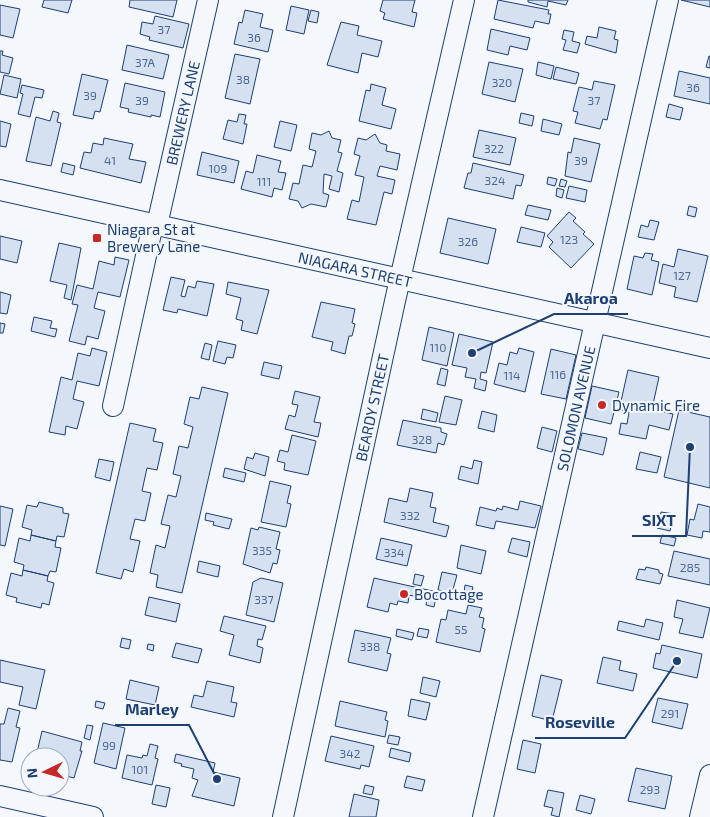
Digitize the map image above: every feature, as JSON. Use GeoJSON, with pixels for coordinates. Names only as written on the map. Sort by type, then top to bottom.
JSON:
{"type":"FeatureCollection","features":[{"type":"Feature","properties":{"kind":"street","name":"BREWERY LANE"},"geometry":{"type":"LineString","coordinates":[[113,406],[208,0]]}},
{"type":"Feature","properties":{"kind":"street","name":"BEARDY STREET"},"geometry":{"type":"LineString","coordinates":[[283,817],[400,279],[464,0]]}},
{"type":"Feature","properties":{"kind":"street","name":"SOLOMON AVENUE"},"geometry":{"type":"LineString","coordinates":[[483,817],[668,0]]}},
{"type":"Feature","properties":{"kind":"street","name":"NIAGARA STREET"},"geometry":{"type":"LineString","coordinates":[[0,190],[710,348]]}},
{"type":"Feature","properties":{"kind":"street"},"geometry":{"type":"LineString","coordinates":[[700,817],[710,775]]}},
{"type":"Feature","properties":{"kind":"street"},"geometry":{"type":"LineString","coordinates":[[0,796],[92,817]]}},
{"type":"Feature","properties":{"kind":"building"},"geometry":{"type":"Polygon","coordinates":[[[44,0],[72,0],[68,13],[42,7],[44,0]]]}},
{"type":"Feature","properties":{"kind":"building"},"geometry":{"type":"Polygon","coordinates":[[[130,0],[177,0],[173,17],[129,7],[130,0]]]}},
{"type":"Feature","properties":{"kind":"building"},"geometry":{"type":"Polygon","coordinates":[[[383,0],[415,0],[412,12],[417,13],[414,27],[383,19],[385,13],[380,11],[383,0]]]}},
{"type":"Feature","properties":{"kind":"building"},"geometry":{"type":"Polygon","coordinates":[[[498,0],[549,10],[548,14],[551,14],[549,24],[535,21],[533,28],[494,19],[498,0]]]}},
{"type":"Feature","properties":{"kind":"building"},"geometry":{"type":"Polygon","coordinates":[[[528,0],[568,0],[566,5],[548,1],[547,7],[528,2],[528,0]]]}},
{"type":"Feature","properties":{"kind":"building"},"geometry":{"type":"Polygon","coordinates":[[[681,0],[710,0],[710,7],[681,0]]]}},
{"type":"Feature","properties":{"kind":"building"},"geometry":{"type":"Polygon","coordinates":[[[0,5],[20,9],[13,38],[0,35],[0,5]]]}},
{"type":"Feature","properties":{"kind":"building"},"geometry":{"type":"Polygon","coordinates":[[[291,6],[309,10],[304,34],[286,30],[291,6]]]}},
{"type":"Feature","properties":{"kind":"building"},"geometry":{"type":"Polygon","coordinates":[[[245,10],[263,14],[260,27],[273,30],[268,52],[234,44],[239,22],[242,23],[245,10]]]}},
{"type":"Feature","properties":{"kind":"building"},"geometry":{"type":"Polygon","coordinates":[[[311,10],[319,12],[317,23],[308,21],[311,10]]]}},
{"type":"Feature","properties":{"kind":"building"},"geometry":{"type":"Polygon","coordinates":[[[155,16],[189,24],[183,48],[149,40],[150,37],[140,34],[142,22],[153,24],[155,16]]]}},
{"type":"Feature","properties":{"kind":"building"},"geometry":{"type":"Polygon","coordinates":[[[341,22],[359,26],[357,35],[382,41],[378,57],[362,53],[358,73],[327,65],[341,22]]]}},
{"type":"Feature","properties":{"kind":"building"},"geometry":{"type":"Polygon","coordinates":[[[599,27],[616,31],[614,39],[618,40],[616,53],[585,44],[587,36],[597,38],[599,27]]]}},
{"type":"Feature","properties":{"kind":"building"},"geometry":{"type":"Polygon","coordinates":[[[491,29],[530,38],[527,50],[510,46],[508,55],[487,50],[491,29]]]}},
{"type":"Feature","properties":{"kind":"building"},"geometry":{"type":"Polygon","coordinates":[[[564,30],[574,32],[572,41],[580,43],[577,53],[563,50],[566,40],[562,39],[564,30]]]}},
{"type":"Feature","properties":{"kind":"building"},"geometry":{"type":"Polygon","coordinates":[[[127,45],[169,55],[163,79],[122,70],[127,45]]]}},
{"type":"Feature","properties":{"kind":"building"},"geometry":{"type":"Polygon","coordinates":[[[0,51],[3,51],[2,55],[13,58],[9,74],[0,72],[0,51]]]}},
{"type":"Feature","properties":{"kind":"building"},"geometry":{"type":"Polygon","coordinates":[[[235,54],[260,59],[250,104],[225,98],[235,54]]]}},
{"type":"Feature","properties":{"kind":"building"},"geometry":{"type":"Polygon","coordinates":[[[710,56],[710,68],[706,67],[710,56]]]}},
{"type":"Feature","properties":{"kind":"building"},"geometry":{"type":"Polygon","coordinates":[[[489,62],[523,69],[515,102],[482,94],[489,62]]]}},
{"type":"Feature","properties":{"kind":"building"},"geometry":{"type":"Polygon","coordinates":[[[538,62],[554,66],[551,79],[536,75],[538,62]]]}},
{"type":"Feature","properties":{"kind":"building"},"geometry":{"type":"Polygon","coordinates":[[[556,67],[579,73],[576,84],[553,79],[556,67]]]}},
{"type":"Feature","properties":{"kind":"building"},"geometry":{"type":"Polygon","coordinates":[[[679,71],[710,78],[710,104],[674,96],[679,71]]]}},
{"type":"Feature","properties":{"kind":"building"},"geometry":{"type":"Polygon","coordinates":[[[82,74],[108,80],[100,112],[95,111],[93,119],[73,115],[82,74]]]}},
{"type":"Feature","properties":{"kind":"building"},"geometry":{"type":"Polygon","coordinates":[[[4,75],[21,79],[17,98],[0,94],[4,75]]]}},
{"type":"Feature","properties":{"kind":"building"},"geometry":{"type":"Polygon","coordinates":[[[594,81],[615,85],[607,120],[603,119],[600,129],[575,123],[578,112],[573,111],[579,87],[592,90],[594,81]]]}},
{"type":"Feature","properties":{"kind":"building"},"geometry":{"type":"Polygon","coordinates":[[[125,83],[165,92],[160,117],[128,112],[129,109],[120,107],[125,83]]]}},
{"type":"Feature","properties":{"kind":"building"},"geometry":{"type":"Polygon","coordinates":[[[371,84],[386,88],[382,105],[396,109],[391,129],[359,121],[366,90],[370,91],[371,84]]]}},
{"type":"Feature","properties":{"kind":"building"},"geometry":{"type":"Polygon","coordinates":[[[22,85],[44,90],[42,98],[35,97],[30,117],[18,114],[23,94],[20,93],[22,85]]]}},
{"type":"Feature","properties":{"kind":"building"},"geometry":{"type":"Polygon","coordinates":[[[669,104],[683,108],[680,120],[666,117],[669,104]]]}},
{"type":"Feature","properties":{"kind":"building"},"geometry":{"type":"Polygon","coordinates":[[[53,111],[59,113],[57,122],[61,123],[51,166],[26,161],[36,117],[50,121],[53,111]]]}},
{"type":"Feature","properties":{"kind":"building"},"geometry":{"type":"Polygon","coordinates":[[[521,113],[534,116],[532,126],[519,123],[521,113]]]}},
{"type":"Feature","properties":{"kind":"building"},"geometry":{"type":"Polygon","coordinates":[[[239,114],[246,115],[244,124],[247,124],[243,144],[223,139],[228,120],[237,122],[239,114]]]}},
{"type":"Feature","properties":{"kind":"building"},"geometry":{"type":"Polygon","coordinates":[[[543,119],[562,124],[559,135],[541,131],[543,119]]]}},
{"type":"Feature","properties":{"kind":"building"},"geometry":{"type":"Polygon","coordinates":[[[0,121],[11,124],[6,147],[0,146],[0,121]]]}},
{"type":"Feature","properties":{"kind":"building"},"geometry":{"type":"Polygon","coordinates":[[[280,121],[297,125],[291,151],[274,147],[280,121]]]}},
{"type":"Feature","properties":{"kind":"building"},"geometry":{"type":"Polygon","coordinates":[[[479,130],[516,138],[510,165],[473,157],[479,130]]]}},
{"type":"Feature","properties":{"kind":"building"},"geometry":{"type":"Polygon","coordinates":[[[329,131],[332,138],[341,140],[338,152],[342,153],[337,171],[343,173],[339,192],[329,189],[332,176],[324,174],[323,193],[329,195],[326,207],[311,204],[302,208],[298,201],[289,199],[293,183],[299,184],[303,165],[312,167],[316,151],[309,149],[312,133],[321,135],[329,131]]]}},
{"type":"Feature","properties":{"kind":"building"},"geometry":{"type":"Polygon","coordinates":[[[375,134],[380,143],[387,145],[386,151],[400,154],[397,170],[380,166],[377,176],[395,180],[392,194],[384,192],[376,225],[347,219],[352,200],[359,202],[364,177],[355,175],[360,156],[354,154],[358,138],[366,140],[375,134]]]}},
{"type":"Feature","properties":{"kind":"building"},"geometry":{"type":"Polygon","coordinates":[[[104,138],[133,144],[129,159],[146,162],[141,183],[80,168],[84,152],[91,153],[93,143],[103,145],[104,138]]]}},
{"type":"Feature","properties":{"kind":"building"},"geometry":{"type":"Polygon","coordinates":[[[574,138],[600,144],[591,182],[565,176],[568,152],[571,153],[574,138]]]}},
{"type":"Feature","properties":{"kind":"building"},"geometry":{"type":"Polygon","coordinates":[[[202,152],[239,161],[234,183],[197,175],[202,152]]]}},
{"type":"Feature","properties":{"kind":"building"},"geometry":{"type":"Polygon","coordinates":[[[257,155],[281,161],[278,172],[286,173],[282,190],[274,188],[272,197],[241,189],[246,171],[253,173],[257,155]]]}},
{"type":"Feature","properties":{"kind":"building"},"geometry":{"type":"Polygon","coordinates":[[[63,163],[75,166],[73,175],[61,172],[63,163]]]}},
{"type":"Feature","properties":{"kind":"building"},"geometry":{"type":"Polygon","coordinates":[[[473,163],[524,175],[521,186],[516,185],[513,199],[464,188],[468,173],[471,173],[473,163]]]}},
{"type":"Feature","properties":{"kind":"building"},"geometry":{"type":"Polygon","coordinates":[[[548,177],[557,179],[555,186],[547,184],[548,177]]]}},
{"type":"Feature","properties":{"kind":"building"},"geometry":{"type":"Polygon","coordinates":[[[561,179],[567,181],[565,187],[559,186],[561,179]]]}},
{"type":"Feature","properties":{"kind":"building"},"geometry":{"type":"Polygon","coordinates":[[[569,186],[587,190],[585,202],[566,198],[569,186]]]}},
{"type":"Feature","properties":{"kind":"building"},"geometry":{"type":"Polygon","coordinates":[[[557,188],[564,190],[562,198],[556,196],[557,188]]]}},
{"type":"Feature","properties":{"kind":"building"},"geometry":{"type":"Polygon","coordinates":[[[528,205],[551,210],[548,220],[525,215],[528,205]]]}},
{"type":"Feature","properties":{"kind":"building"},"geometry":{"type":"Polygon","coordinates":[[[689,206],[697,208],[695,217],[687,215],[689,206]]]}},
{"type":"Feature","properties":{"kind":"building"},"geometry":{"type":"Polygon","coordinates":[[[569,212],[576,218],[573,221],[585,232],[583,234],[594,244],[571,268],[549,247],[553,242],[547,236],[569,212]]]}},
{"type":"Feature","properties":{"kind":"building"},"geometry":{"type":"Polygon","coordinates":[[[448,218],[496,229],[488,264],[440,253],[448,218]]]}},
{"type":"Feature","properties":{"kind":"building"},"geometry":{"type":"Polygon","coordinates":[[[650,220],[659,222],[654,240],[638,237],[641,225],[648,227],[650,220]]]}},
{"type":"Feature","properties":{"kind":"building"},"geometry":{"type":"Polygon","coordinates":[[[521,227],[545,233],[541,247],[517,242],[521,227]]]}},
{"type":"Feature","properties":{"kind":"building"},"geometry":{"type":"Polygon","coordinates":[[[0,236],[22,241],[17,263],[0,259],[0,236]]]}},
{"type":"Feature","properties":{"kind":"building"},"geometry":{"type":"Polygon","coordinates":[[[59,243],[81,248],[71,300],[64,298],[67,285],[50,281],[59,243]]]}},
{"type":"Feature","properties":{"kind":"building"},"geometry":{"type":"Polygon","coordinates":[[[678,249],[708,256],[697,302],[674,297],[676,287],[659,283],[663,264],[674,267],[678,249]]]}},
{"type":"Feature","properties":{"kind":"building"},"geometry":{"type":"Polygon","coordinates":[[[645,253],[653,254],[651,260],[659,262],[652,295],[627,289],[634,256],[643,258],[645,253]]]}},
{"type":"Feature","properties":{"kind":"building"},"geometry":{"type":"Polygon","coordinates":[[[115,257],[129,260],[120,297],[98,292],[94,308],[105,311],[98,339],[87,336],[85,345],[69,341],[78,305],[72,304],[77,285],[93,289],[99,261],[114,265],[115,257]]]}},
{"type":"Feature","properties":{"kind":"building"},"geometry":{"type":"Polygon","coordinates":[[[171,277],[185,280],[181,296],[185,297],[188,286],[195,288],[197,281],[214,284],[207,316],[178,309],[177,313],[163,310],[171,277]]]}},
{"type":"Feature","properties":{"kind":"building"},"geometry":{"type":"Polygon","coordinates":[[[228,282],[269,290],[257,334],[241,330],[243,321],[236,319],[241,298],[226,294],[228,282]]]}},
{"type":"Feature","properties":{"kind":"building"},"geometry":{"type":"Polygon","coordinates":[[[0,292],[11,295],[7,314],[0,313],[0,292]]]}},
{"type":"Feature","properties":{"kind":"building"},"geometry":{"type":"Polygon","coordinates":[[[321,302],[355,309],[352,323],[355,324],[352,336],[349,336],[345,354],[331,350],[333,342],[312,337],[321,302]]]}},
{"type":"Feature","properties":{"kind":"building"},"geometry":{"type":"Polygon","coordinates":[[[34,317],[52,321],[50,328],[57,329],[55,337],[31,331],[34,317]]]}},
{"type":"Feature","properties":{"kind":"building"},"geometry":{"type":"Polygon","coordinates":[[[0,323],[5,324],[3,333],[0,333],[0,323]]]}},
{"type":"Feature","properties":{"kind":"building"},"geometry":{"type":"Polygon","coordinates":[[[429,327],[454,333],[447,366],[422,360],[429,327]]]}},
{"type":"Feature","properties":{"kind":"building"},"geometry":{"type":"Polygon","coordinates":[[[459,334],[493,342],[486,373],[481,372],[480,379],[487,381],[485,391],[474,388],[476,379],[465,377],[467,368],[452,365],[459,334]]]}},
{"type":"Feature","properties":{"kind":"building"},"geometry":{"type":"Polygon","coordinates":[[[218,341],[236,345],[233,358],[227,357],[225,364],[213,361],[218,341]]]}},
{"type":"Feature","properties":{"kind":"building"},"geometry":{"type":"Polygon","coordinates":[[[205,343],[212,345],[209,360],[201,358],[205,343]]]}},
{"type":"Feature","properties":{"kind":"building"},"geometry":{"type":"Polygon","coordinates":[[[92,348],[107,352],[99,386],[77,381],[73,399],[84,402],[77,429],[66,426],[65,435],[49,432],[61,377],[72,380],[78,353],[90,356],[92,348]]]}},
{"type":"Feature","properties":{"kind":"building"},"geometry":{"type":"Polygon","coordinates":[[[519,348],[534,352],[525,392],[494,384],[499,363],[507,365],[510,352],[517,354],[519,348]]]}},
{"type":"Feature","properties":{"kind":"building"},"geometry":{"type":"Polygon","coordinates":[[[551,349],[576,355],[566,399],[541,394],[551,349]]]}},
{"type":"Feature","properties":{"kind":"building"},"geometry":{"type":"Polygon","coordinates":[[[264,362],[282,366],[279,379],[261,375],[264,362]]]}},
{"type":"Feature","properties":{"kind":"building"},"geometry":{"type":"Polygon","coordinates":[[[441,368],[448,370],[445,386],[437,384],[441,368]]]}},
{"type":"Feature","properties":{"kind":"building"},"geometry":{"type":"Polygon","coordinates":[[[628,370],[659,377],[652,409],[673,414],[669,430],[649,425],[646,439],[619,434],[621,423],[627,424],[629,412],[619,410],[628,370]]]}},
{"type":"Feature","properties":{"kind":"building","name":"Dynamic Fire"},"geometry":{"type":"Polygon","coordinates":[[[592,386],[619,392],[611,424],[585,418],[592,386]]]}},
{"type":"Feature","properties":{"kind":"building"},"geometry":{"type":"Polygon","coordinates":[[[202,387],[228,393],[182,593],[156,587],[158,575],[150,573],[156,545],[165,548],[170,526],[161,524],[168,495],[176,497],[181,476],[173,474],[179,446],[188,448],[193,427],[184,424],[190,397],[199,399],[202,387]]]}},
{"type":"Feature","properties":{"kind":"building"},"geometry":{"type":"Polygon","coordinates":[[[295,391],[320,397],[314,422],[321,423],[318,437],[285,429],[289,415],[295,417],[298,405],[292,404],[295,391]]]}},
{"type":"Feature","properties":{"kind":"building"},"geometry":{"type":"Polygon","coordinates":[[[445,396],[462,400],[456,425],[439,422],[445,396]]]}},
{"type":"Feature","properties":{"kind":"building"},"geometry":{"type":"Polygon","coordinates":[[[423,409],[438,413],[436,422],[421,419],[423,409]]]}},
{"type":"Feature","properties":{"kind":"building"},"geometry":{"type":"Polygon","coordinates":[[[679,410],[710,417],[710,488],[664,477],[679,410]]]}},
{"type":"Feature","properties":{"kind":"building"},"geometry":{"type":"Polygon","coordinates":[[[482,411],[497,415],[494,432],[478,428],[482,411]]]}},
{"type":"Feature","properties":{"kind":"building"},"geometry":{"type":"Polygon","coordinates":[[[403,420],[441,428],[441,432],[447,434],[444,445],[438,443],[436,453],[397,445],[403,420]]]}},
{"type":"Feature","properties":{"kind":"building"},"geometry":{"type":"Polygon","coordinates":[[[130,423],[156,429],[153,441],[163,443],[157,470],[147,468],[142,491],[151,493],[145,521],[135,519],[130,539],[140,541],[133,572],[124,569],[121,579],[96,573],[130,423]]]}},
{"type":"Feature","properties":{"kind":"building"},"geometry":{"type":"Polygon","coordinates":[[[542,427],[557,431],[552,452],[537,448],[542,427]]]}},
{"type":"Feature","properties":{"kind":"building"},"geometry":{"type":"Polygon","coordinates":[[[582,433],[607,438],[603,455],[578,449],[582,433]]]}},
{"type":"Feature","properties":{"kind":"building"},"geometry":{"type":"Polygon","coordinates":[[[292,435],[316,441],[308,475],[284,470],[285,463],[277,461],[280,450],[288,452],[292,435]]]}},
{"type":"Feature","properties":{"kind":"building"},"geometry":{"type":"Polygon","coordinates":[[[640,452],[661,457],[657,473],[636,469],[640,452]]]}},
{"type":"Feature","properties":{"kind":"building"},"geometry":{"type":"Polygon","coordinates":[[[255,453],[269,457],[265,476],[244,469],[247,457],[253,459],[255,453]]]}},
{"type":"Feature","properties":{"kind":"building"},"geometry":{"type":"Polygon","coordinates":[[[99,459],[114,462],[110,481],[95,477],[99,459]]]}},
{"type":"Feature","properties":{"kind":"building"},"geometry":{"type":"Polygon","coordinates":[[[474,460],[482,462],[478,484],[458,479],[461,466],[472,469],[474,460]]]}},
{"type":"Feature","properties":{"kind":"building"},"geometry":{"type":"Polygon","coordinates":[[[225,468],[246,473],[244,482],[223,477],[225,468]]]}},
{"type":"Feature","properties":{"kind":"building"},"geometry":{"type":"Polygon","coordinates":[[[270,481],[291,486],[287,503],[291,504],[286,527],[261,522],[270,481]]]}},
{"type":"Feature","properties":{"kind":"building"},"geometry":{"type":"Polygon","coordinates":[[[410,488],[433,493],[430,507],[436,508],[433,522],[449,526],[446,537],[384,522],[389,498],[407,502],[410,488]]]}},
{"type":"Feature","properties":{"kind":"building"},"geometry":{"type":"Polygon","coordinates":[[[520,501],[541,506],[535,528],[496,521],[494,529],[476,525],[480,507],[496,511],[497,508],[502,510],[503,506],[518,510],[520,501]]]}},
{"type":"Feature","properties":{"kind":"building"},"geometry":{"type":"Polygon","coordinates":[[[39,502],[63,508],[63,513],[69,514],[64,537],[57,536],[56,541],[31,535],[32,530],[22,527],[27,505],[37,507],[39,502]]]}},
{"type":"Feature","properties":{"kind":"building"},"geometry":{"type":"Polygon","coordinates":[[[698,504],[710,507],[710,532],[703,531],[702,538],[687,535],[690,519],[694,520],[698,504]]]}},
{"type":"Feature","properties":{"kind":"building"},"geometry":{"type":"Polygon","coordinates":[[[0,506],[13,509],[5,546],[0,545],[0,506]]]}},
{"type":"Feature","properties":{"kind":"building"},"geometry":{"type":"Polygon","coordinates":[[[661,512],[674,514],[670,531],[657,528],[661,512]]]}},
{"type":"Feature","properties":{"kind":"building"},"geometry":{"type":"Polygon","coordinates":[[[206,513],[232,519],[229,529],[213,525],[214,522],[205,520],[206,513]]]}},
{"type":"Feature","properties":{"kind":"building"},"geometry":{"type":"Polygon","coordinates":[[[259,527],[280,532],[276,549],[280,550],[277,564],[273,563],[270,573],[243,564],[251,528],[258,530],[259,527]]]}},
{"type":"Feature","properties":{"kind":"building"},"geometry":{"type":"Polygon","coordinates":[[[31,535],[56,541],[55,547],[61,548],[56,572],[50,571],[48,576],[23,570],[24,565],[14,562],[19,538],[30,541],[31,535]]]}},
{"type":"Feature","properties":{"kind":"building"},"geometry":{"type":"Polygon","coordinates":[[[662,535],[676,538],[674,546],[660,543],[662,535]]]}},
{"type":"Feature","properties":{"kind":"building"},"geometry":{"type":"Polygon","coordinates":[[[381,538],[412,545],[407,566],[376,559],[381,538]]]}},
{"type":"Feature","properties":{"kind":"building"},"geometry":{"type":"Polygon","coordinates":[[[512,538],[530,542],[527,557],[508,552],[512,538]]]}},
{"type":"Feature","properties":{"kind":"building"},"geometry":{"type":"Polygon","coordinates":[[[461,545],[486,551],[481,574],[457,568],[461,545]]]}},
{"type":"Feature","properties":{"kind":"building"},"geometry":{"type":"Polygon","coordinates":[[[674,551],[710,559],[710,585],[668,576],[674,551]]]}},
{"type":"Feature","properties":{"kind":"building"},"geometry":{"type":"Polygon","coordinates":[[[199,561],[220,566],[218,577],[197,572],[199,561]]]}},
{"type":"Feature","properties":{"kind":"building"},"geometry":{"type":"Polygon","coordinates":[[[646,567],[659,570],[659,573],[663,574],[660,584],[636,579],[639,569],[645,570],[646,567]]]}},
{"type":"Feature","properties":{"kind":"building"},"geometry":{"type":"Polygon","coordinates":[[[23,570],[48,576],[47,581],[54,583],[49,605],[42,603],[41,608],[16,602],[17,598],[6,595],[11,573],[22,576],[23,570]]]}},
{"type":"Feature","properties":{"kind":"building"},"geometry":{"type":"Polygon","coordinates":[[[442,572],[457,575],[452,593],[438,590],[442,572]]]}},
{"type":"Feature","properties":{"kind":"building"},"geometry":{"type":"Polygon","coordinates":[[[415,574],[424,576],[421,586],[413,584],[415,574]]]}},
{"type":"Feature","properties":{"kind":"building"},"geometry":{"type":"Polygon","coordinates":[[[261,578],[283,583],[274,622],[246,615],[253,582],[261,578]]]}},
{"type":"Feature","properties":{"kind":"building","name":"Bocottage"},"geometry":{"type":"Polygon","coordinates":[[[374,578],[437,592],[434,607],[426,605],[427,599],[409,595],[408,603],[398,601],[397,605],[390,603],[388,612],[367,607],[374,578]]]}},
{"type":"Feature","properties":{"kind":"building"},"geometry":{"type":"Polygon","coordinates":[[[465,585],[473,587],[471,595],[464,593],[465,585]]]}},
{"type":"Feature","properties":{"kind":"building"},"geometry":{"type":"Polygon","coordinates":[[[149,597],[180,604],[176,622],[145,615],[149,597]]]}},
{"type":"Feature","properties":{"kind":"building"},"geometry":{"type":"Polygon","coordinates":[[[677,600],[710,608],[703,638],[679,633],[683,619],[674,617],[677,600]]]}},
{"type":"Feature","properties":{"kind":"building"},"geometry":{"type":"Polygon","coordinates":[[[468,605],[482,608],[479,617],[484,618],[482,628],[485,629],[480,652],[436,642],[441,619],[446,620],[448,610],[466,614],[468,605]]]}},
{"type":"Feature","properties":{"kind":"building"},"geometry":{"type":"Polygon","coordinates":[[[224,616],[266,626],[262,640],[258,639],[257,646],[263,648],[260,663],[229,655],[234,635],[220,631],[224,616]]]}},
{"type":"Feature","properties":{"kind":"building"},"geometry":{"type":"Polygon","coordinates":[[[646,619],[663,623],[659,640],[617,630],[619,621],[644,627],[646,619]]]}},
{"type":"Feature","properties":{"kind":"building"},"geometry":{"type":"Polygon","coordinates":[[[419,628],[429,630],[427,638],[417,636],[419,628]]]}},
{"type":"Feature","properties":{"kind":"building"},"geometry":{"type":"Polygon","coordinates":[[[397,629],[414,633],[412,640],[396,636],[397,629]]]}},
{"type":"Feature","properties":{"kind":"building"},"geometry":{"type":"Polygon","coordinates":[[[355,630],[391,638],[387,653],[391,654],[387,671],[348,662],[355,630]]]}},
{"type":"Feature","properties":{"kind":"building"},"geometry":{"type":"Polygon","coordinates":[[[122,638],[131,640],[129,649],[120,647],[122,638]]]}},
{"type":"Feature","properties":{"kind":"building"},"geometry":{"type":"Polygon","coordinates":[[[176,643],[202,649],[198,663],[172,657],[176,643]]]}},
{"type":"Feature","properties":{"kind":"building"},"geometry":{"type":"Polygon","coordinates":[[[148,644],[154,645],[153,651],[147,649],[148,644]]]}},
{"type":"Feature","properties":{"kind":"building"},"geometry":{"type":"Polygon","coordinates":[[[662,645],[702,654],[697,678],[653,668],[656,653],[660,654],[662,645]]]}},
{"type":"Feature","properties":{"kind":"building"},"geometry":{"type":"Polygon","coordinates":[[[603,657],[621,661],[619,670],[637,674],[633,691],[597,683],[603,657]]]}},
{"type":"Feature","properties":{"kind":"building"},"geometry":{"type":"Polygon","coordinates":[[[0,660],[45,670],[36,709],[19,705],[23,687],[0,682],[0,660]]]}},
{"type":"Feature","properties":{"kind":"building"},"geometry":{"type":"Polygon","coordinates":[[[541,675],[562,680],[552,721],[532,716],[541,675]]]}},
{"type":"Feature","properties":{"kind":"building"},"geometry":{"type":"Polygon","coordinates":[[[423,677],[440,681],[436,697],[420,693],[423,677]]]}},
{"type":"Feature","properties":{"kind":"building"},"geometry":{"type":"Polygon","coordinates":[[[130,680],[159,687],[155,705],[126,699],[130,680]]]}},
{"type":"Feature","properties":{"kind":"building"},"geometry":{"type":"Polygon","coordinates":[[[207,681],[234,687],[231,702],[237,703],[234,717],[191,707],[194,695],[203,697],[207,681]]]}},
{"type":"Feature","properties":{"kind":"building"},"geometry":{"type":"Polygon","coordinates":[[[658,698],[688,704],[682,729],[652,722],[658,698]]]}},
{"type":"Feature","properties":{"kind":"building"},"geometry":{"type":"Polygon","coordinates":[[[411,699],[430,703],[426,720],[408,716],[411,699]]]}},
{"type":"Feature","properties":{"kind":"building"},"geometry":{"type":"Polygon","coordinates":[[[96,701],[105,703],[103,709],[95,707],[96,701]]]}},
{"type":"Feature","properties":{"kind":"building"},"geometry":{"type":"Polygon","coordinates":[[[340,701],[387,712],[385,720],[388,721],[385,737],[335,726],[340,701]]]}},
{"type":"Feature","properties":{"kind":"building"},"geometry":{"type":"Polygon","coordinates":[[[8,708],[20,711],[16,727],[20,728],[12,762],[0,760],[0,724],[4,724],[8,708]]]}},
{"type":"Feature","properties":{"kind":"building"},"geometry":{"type":"Polygon","coordinates":[[[103,723],[125,728],[116,769],[94,763],[103,723]]]}},
{"type":"Feature","properties":{"kind":"building"},"geometry":{"type":"Polygon","coordinates":[[[87,725],[93,726],[90,740],[84,738],[87,725]]]}},
{"type":"Feature","properties":{"kind":"building"},"geometry":{"type":"Polygon","coordinates":[[[42,731],[82,742],[80,751],[82,751],[74,778],[70,777],[70,747],[38,747],[42,731]]]}},
{"type":"Feature","properties":{"kind":"building"},"geometry":{"type":"Polygon","coordinates":[[[389,735],[400,737],[398,745],[387,743],[389,735]]]}},
{"type":"Feature","properties":{"kind":"building"},"geometry":{"type":"Polygon","coordinates":[[[331,736],[374,746],[369,767],[361,765],[360,769],[325,761],[331,736]]]}},
{"type":"Feature","properties":{"kind":"building"},"geometry":{"type":"Polygon","coordinates":[[[523,740],[541,744],[535,773],[517,769],[523,740]]]}},
{"type":"Feature","properties":{"kind":"building"},"geometry":{"type":"Polygon","coordinates":[[[150,744],[158,746],[155,758],[158,759],[152,785],[122,778],[127,755],[142,758],[143,755],[147,756],[150,744]]]}},
{"type":"Feature","properties":{"kind":"building"},"geometry":{"type":"Polygon","coordinates":[[[391,748],[411,753],[409,762],[389,757],[391,748]]]}},
{"type":"Feature","properties":{"kind":"building"},"geometry":{"type":"Polygon","coordinates":[[[176,754],[215,763],[213,772],[240,778],[234,806],[192,796],[198,780],[192,778],[194,769],[174,762],[176,754]]]}},
{"type":"Feature","properties":{"kind":"building"},"geometry":{"type":"Polygon","coordinates":[[[636,768],[672,776],[665,809],[628,801],[636,768]]]}},
{"type":"Feature","properties":{"kind":"building"},"geometry":{"type":"Polygon","coordinates":[[[407,776],[425,780],[422,791],[404,787],[407,776]]]}},
{"type":"Feature","properties":{"kind":"building"},"geometry":{"type":"Polygon","coordinates":[[[156,785],[170,788],[166,807],[152,804],[156,785]]]}},
{"type":"Feature","properties":{"kind":"building"},"geometry":{"type":"Polygon","coordinates":[[[365,785],[374,787],[372,795],[363,793],[365,785]]]}},
{"type":"Feature","properties":{"kind":"building"},"geometry":{"type":"Polygon","coordinates":[[[548,790],[564,793],[559,817],[551,815],[553,808],[544,806],[548,790]]]}},
{"type":"Feature","properties":{"kind":"building"},"geometry":{"type":"Polygon","coordinates":[[[354,794],[379,800],[376,817],[349,817],[354,794]]]}},
{"type":"Feature","properties":{"kind":"building"},"geometry":{"type":"Polygon","coordinates":[[[580,795],[595,799],[591,814],[576,810],[580,795]]]}},
{"type":"Feature","properties":{"kind":"place","name":"Niagara St at Brewery Lane"},"geometry":{"type":"Point","coordinates":[97,238]}},
{"type":"Feature","properties":{"kind":"place","name":"Akaroa"},"geometry":{"type":"Point","coordinates":[472,353]}},
{"type":"Feature","properties":{"kind":"place","name":"Dynamic Fire"},"geometry":{"type":"Point","coordinates":[602,405]}},
{"type":"Feature","properties":{"kind":"place","name":"SIXT"},"geometry":{"type":"Point","coordinates":[690,447]}},
{"type":"Feature","properties":{"kind":"place","name":"Bocottage"},"geometry":{"type":"Point","coordinates":[404,594]}},
{"type":"Feature","properties":{"kind":"place","name":"Roseville"},"geometry":{"type":"Point","coordinates":[677,661]}},
{"type":"Feature","properties":{"kind":"place","name":"Marley"},"geometry":{"type":"Point","coordinates":[217,779]}}]}
